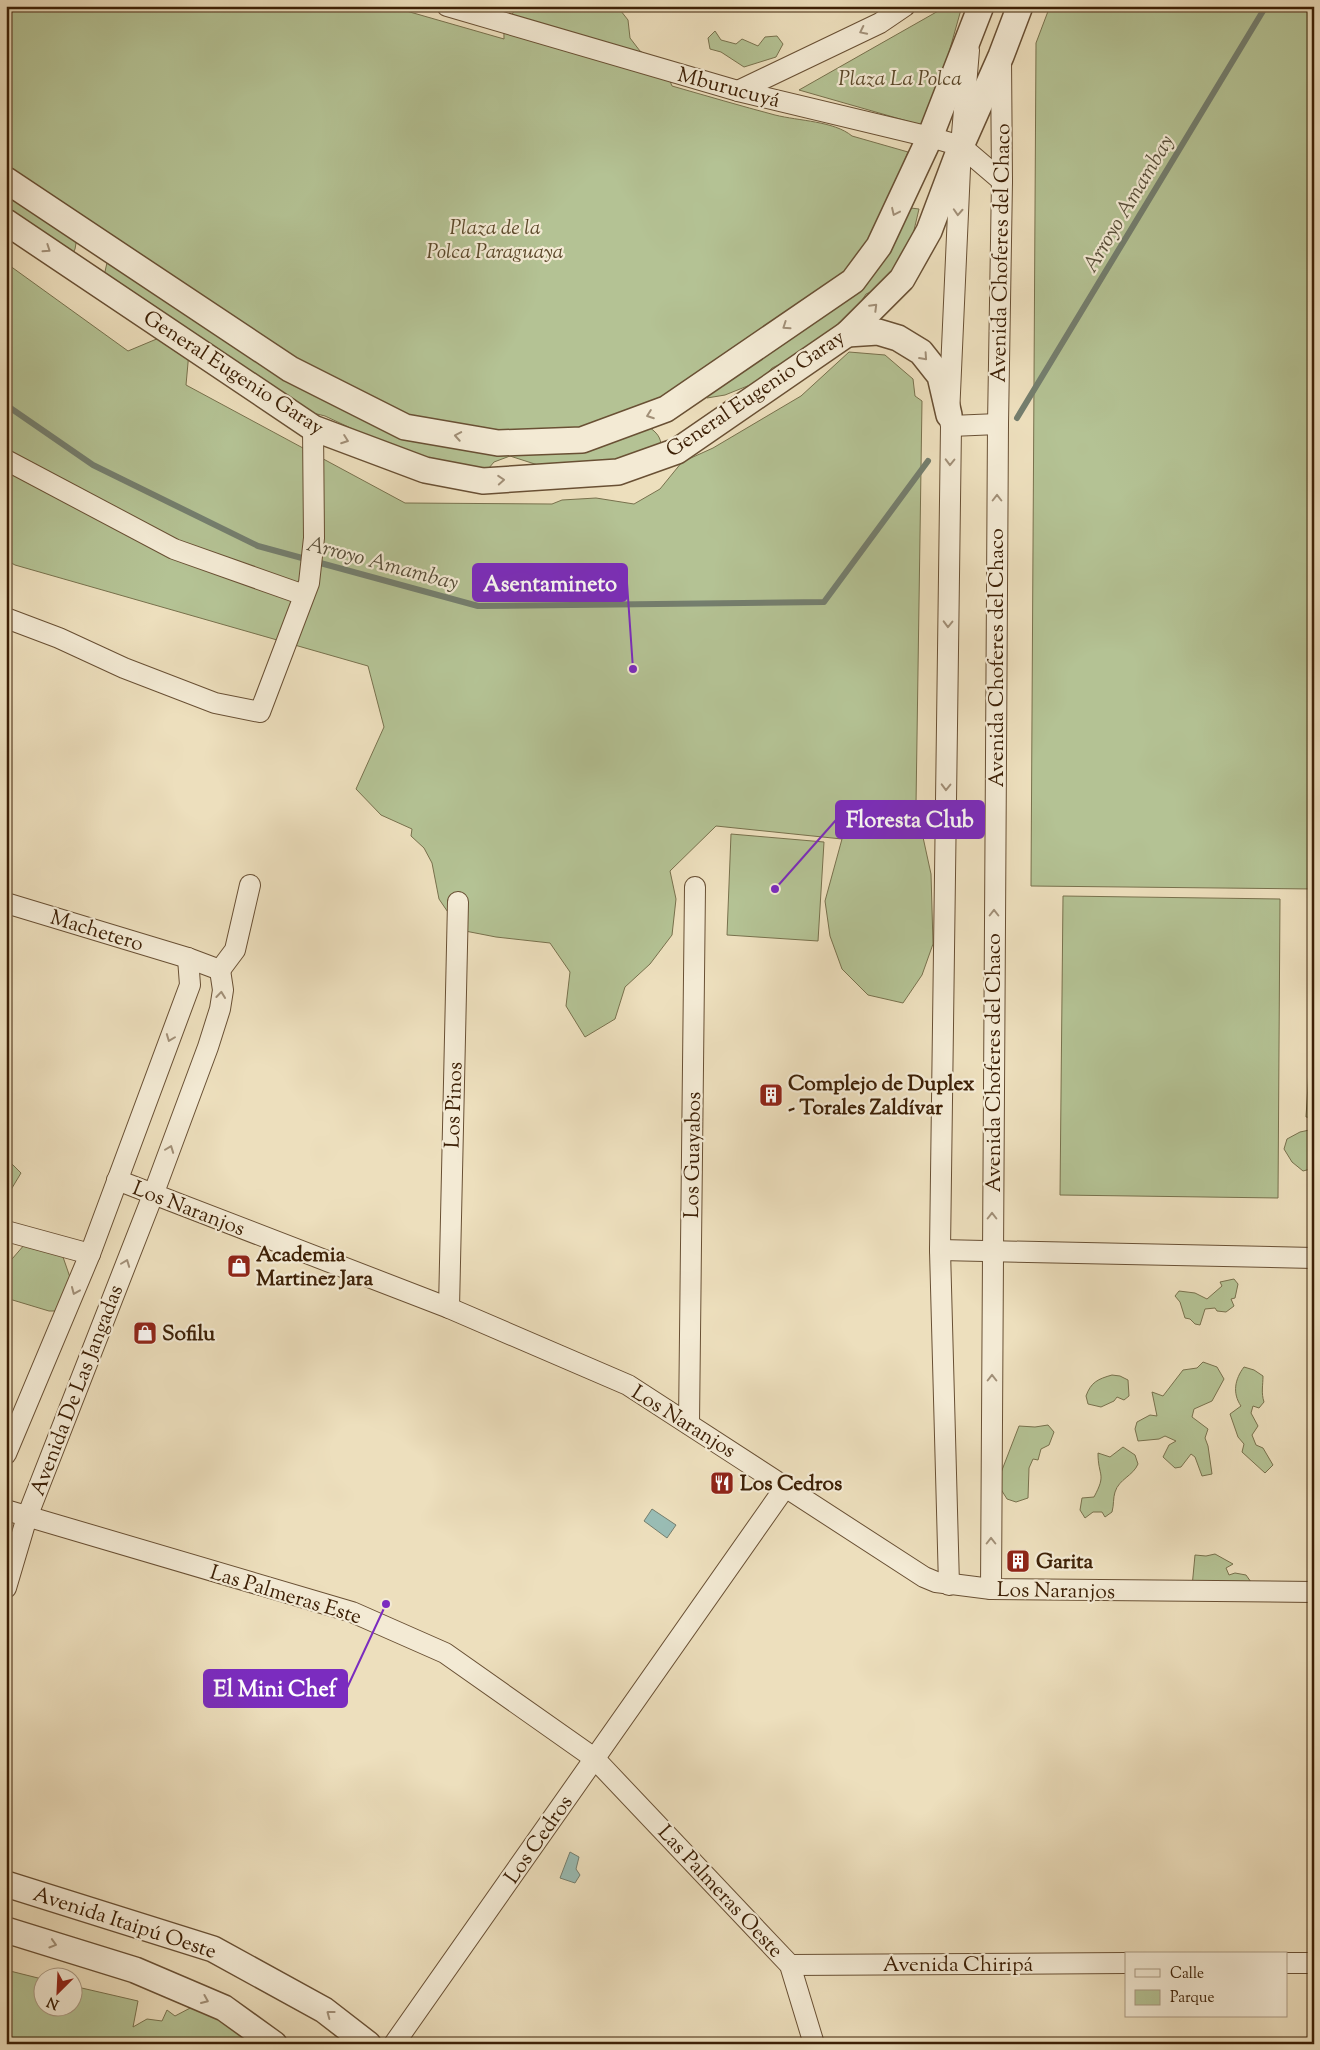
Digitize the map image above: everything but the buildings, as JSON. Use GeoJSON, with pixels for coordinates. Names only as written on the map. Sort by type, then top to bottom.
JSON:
{"type":"FeatureCollection","features":[{"type":"Feature","properties":{"kind":"street","name":"Mburucuyá"},"geometry":{"type":"LineString","coordinates":[[447,6],[738,91],[962,146],[1002,181]]}},
{"type":"Feature","properties":{"kind":"street"},"geometry":{"type":"LineString","coordinates":[[738,91],[880,23],[906,6]]}},
{"type":"Feature","properties":{"kind":"street","name":"Avenida Choferes del Chaco"},"geometry":{"type":"LineString","coordinates":[[949,1585],[940,1250],[950,420],[962,146],[970,37],[981,6]]}},
{"type":"Feature","properties":{"kind":"street","name":"Avenida Choferes del Chaco"},"geometry":{"type":"LineString","coordinates":[[962,146],[1001,56],[1020,6]]}},
{"type":"Feature","properties":{"kind":"street","name":"General Eugenio Garay"},"geometry":{"type":"LineString","coordinates":[[6,180],[290,369],[405,427],[498,443],[582,440],[666,409],[852,281],[879,246],[930,137],[970,37]]}},
{"type":"Feature","properties":{"kind":"street","name":"Avenida Choferes del Chaco"},"geometry":{"type":"LineString","coordinates":[[991,1589],[998,424],[1002,181],[1001,56]]}},
{"type":"Feature","properties":{"kind":"street","name":"General Eugenio Garay"},"geometry":{"type":"LineString","coordinates":[[6,222],[312,428],[425,470],[483,481],[618,472],[677,451],[847,334],[902,279],[929,231],[962,146]]}},
{"type":"Feature","properties":{"kind":"street"},"geometry":{"type":"LineString","coordinates":[[847,334],[878,332],[898,338],[921,352],[940,376],[950,420],[998,424]]}},
{"type":"Feature","properties":{"kind":"street"},"geometry":{"type":"LineString","coordinates":[[6,618],[59,638],[124,668],[215,703],[260,712],[306,589],[314,538],[312,428]]}},
{"type":"Feature","properties":{"kind":"street"},"geometry":{"type":"LineString","coordinates":[[6,460],[174,549],[306,589]]}},
{"type":"Feature","properties":{"kind":"street"},"geometry":{"type":"LineString","coordinates":[[220,970],[235,950],[250,885]]}},
{"type":"Feature","properties":{"kind":"street","name":"Los Guayabos"},"geometry":{"type":"LineString","coordinates":[[689,1424],[695,887]]}},
{"type":"Feature","properties":{"kind":"street","name":"Machetero"},"geometry":{"type":"LineString","coordinates":[[6,902],[188,958],[220,970]]}},
{"type":"Feature","properties":{"kind":"street","name":"Los Pinos"},"geometry":{"type":"LineString","coordinates":[[449,1308],[458,902]]}},
{"type":"Feature","properties":{"kind":"street","name":"Avenida De Las Jangadas"},"geometry":{"type":"LineString","coordinates":[[6,1454],[90,1254],[190,985],[188,958]]}},
{"type":"Feature","properties":{"kind":"street","name":"Avenida De Las Jangadas"},"geometry":{"type":"LineString","coordinates":[[6,1588],[27,1517],[153,1195],[208,1047],[217,1018],[222,990],[220,970]]}},
{"type":"Feature","properties":{"kind":"street","name":"Los Naranjos"},"geometry":{"type":"LineString","coordinates":[[117,1180],[449,1308],[628,1385],[924,1577],[936,1582],[991,1589],[1314,1592]]}},
{"type":"Feature","properties":{"kind":"street"},"geometry":{"type":"LineString","coordinates":[[6,1231],[90,1254]]}},
{"type":"Feature","properties":{"kind":"street"},"geometry":{"type":"LineString","coordinates":[[940,1250],[1314,1258]]}},
{"type":"Feature","properties":{"kind":"street","name":"Los Cedros"},"geometry":{"type":"LineString","coordinates":[[394,2044],[786,1486]]}},
{"type":"Feature","properties":{"kind":"street","name":"Las Palmeras Este"},"geometry":{"type":"LineString","coordinates":[[6,1510],[352,1612],[445,1653],[594,1758]]}},
{"type":"Feature","properties":{"kind":"street","name":"Las Palmeras Oeste"},"geometry":{"type":"LineString","coordinates":[[594,1758],[790,1965],[814,2044]]}},
{"type":"Feature","properties":{"kind":"street","name":"Avenida Itaipú Oeste"},"geometry":{"type":"LineString","coordinates":[[6,1884],[213,1949],[324,2010],[368,2044]]}},
{"type":"Feature","properties":{"kind":"street","name":"Avenida Itaipú Oeste"},"geometry":{"type":"LineString","coordinates":[[6,1930],[136,1970],[224,2008],[274,2044]]}},
{"type":"Feature","properties":{"kind":"street","name":"Avenida Chiripá"},"geometry":{"type":"LineString","coordinates":[[790,1965],[1125,1963]]}},
{"type":"Feature","properties":{"kind":"street"},"geometry":{"type":"LineString","coordinates":[[1288,1963],[1314,1963]]}},
{"type":"Feature","properties":{"kind":"green space","name":"Plaza de la Polca Paraguaya"},"geometry":{"type":"Polygon","coordinates":[[[6,6],[389,6],[504,39],[508,21],[520,6],[617,6],[628,20],[630,38],[640,51],[657,61],[667,74],[672,86],[775,115],[826,124],[845,131],[852,136],[908,152],[886,205],[919,209],[911,243],[882,287],[866,294],[845,321],[803,353],[772,368],[760,381],[725,395],[707,398],[687,382],[641,422],[653,430],[659,438],[661,448],[659,463],[544,467],[510,456],[494,462],[483,475],[391,447],[325,416],[305,411],[101,289],[109,254],[78,232],[75,249],[68,264],[6,227],[6,6]]]}},
{"type":"Feature","properties":{"kind":"green space","name":"Plaza La Polca"},"geometry":{"type":"Polygon","coordinates":[[[947,6],[962,6],[928,127],[799,90],[947,6]]]}},
{"type":"Feature","properties":{"kind":"green space"},"geometry":{"type":"Polygon","coordinates":[[[1050,6],[1314,6],[1314,889],[1031,886],[1036,43],[1050,6]]]}},
{"type":"Feature","properties":{"kind":"green space"},"geometry":{"type":"Polygon","coordinates":[[[715,31],[721,40],[736,44],[742,39],[758,46],[765,37],[777,36],[783,44],[776,57],[744,67],[721,52],[710,49],[708,38],[715,31]]]}},
{"type":"Feature","properties":{"kind":"green space"},"geometry":{"type":"Polygon","coordinates":[[[6,263],[128,351],[159,338],[189,352],[186,385],[405,503],[552,504],[562,500],[596,498],[634,504],[660,489],[682,462],[713,448],[801,396],[849,352],[885,355],[913,379],[915,396],[922,401],[916,805],[931,874],[933,944],[922,975],[903,1003],[868,995],[842,969],[830,936],[825,901],[842,839],[716,826],[670,871],[676,899],[672,935],[650,964],[625,987],[615,1019],[585,1037],[566,1006],[570,972],[550,943],[496,937],[460,930],[439,899],[432,863],[424,848],[411,836],[412,829],[381,815],[356,789],[384,727],[368,666],[15,565],[6,560],[6,263]]]}},
{"type":"Feature","properties":{"kind":"green space"},"geometry":{"type":"Polygon","coordinates":[[[731,834],[824,842],[818,941],[727,935],[731,834]]]}},
{"type":"Feature","properties":{"kind":"green space"},"geometry":{"type":"Polygon","coordinates":[[[1063,896],[1280,899],[1278,1198],[1060,1195],[1063,896]]]}},
{"type":"Feature","properties":{"kind":"green space"},"geometry":{"type":"Polygon","coordinates":[[[1314,989],[1314,1118],[1306,1117],[1314,989]]]}},
{"type":"Feature","properties":{"kind":"green space"},"geometry":{"type":"Polygon","coordinates":[[[1314,1129],[1314,1168],[1303,1171],[1292,1162],[1284,1149],[1287,1139],[1300,1132],[1314,1129]]]}},
{"type":"Feature","properties":{"kind":"green space"},"geometry":{"type":"Polygon","coordinates":[[[6,1158],[21,1173],[6,1198],[6,1158]]]}},
{"type":"Feature","properties":{"kind":"green space"},"geometry":{"type":"Polygon","coordinates":[[[31,1237],[70,1247],[63,1257],[72,1283],[66,1311],[49,1311],[6,1298],[6,1266],[31,1237]]]}},
{"type":"Feature","properties":{"kind":"green space"},"geometry":{"type":"Polygon","coordinates":[[[1234,1279],[1238,1284],[1235,1298],[1231,1299],[1234,1306],[1226,1312],[1217,1311],[1215,1308],[1205,1309],[1200,1325],[1185,1318],[1180,1302],[1175,1296],[1179,1291],[1195,1293],[1207,1299],[1222,1286],[1220,1282],[1234,1279]]]}},
{"type":"Feature","properties":{"kind":"green space"},"geometry":{"type":"Polygon","coordinates":[[[1203,1362],[1217,1367],[1224,1379],[1212,1401],[1194,1409],[1192,1417],[1208,1429],[1205,1438],[1212,1474],[1202,1476],[1195,1457],[1191,1454],[1181,1467],[1175,1468],[1163,1457],[1169,1445],[1176,1441],[1165,1436],[1159,1439],[1138,1441],[1135,1429],[1137,1422],[1150,1415],[1157,1416],[1152,1392],[1163,1396],[1183,1370],[1197,1368],[1203,1362]]]}},
{"type":"Feature","properties":{"kind":"green space"},"geometry":{"type":"Polygon","coordinates":[[[1244,1367],[1254,1370],[1263,1376],[1262,1392],[1264,1402],[1259,1408],[1253,1406],[1251,1413],[1258,1426],[1252,1435],[1256,1445],[1263,1448],[1273,1465],[1265,1473],[1242,1452],[1244,1444],[1238,1437],[1230,1414],[1241,1406],[1236,1396],[1236,1386],[1238,1376],[1244,1367]]]}},
{"type":"Feature","properties":{"kind":"green space"},"geometry":{"type":"Polygon","coordinates":[[[1112,1375],[1128,1380],[1129,1396],[1124,1400],[1117,1397],[1114,1401],[1101,1407],[1088,1404],[1086,1396],[1093,1384],[1112,1375]]]}},
{"type":"Feature","properties":{"kind":"green space"},"geometry":{"type":"Polygon","coordinates":[[[1048,1425],[1054,1432],[1049,1445],[1041,1449],[1038,1460],[1033,1459],[1029,1468],[1028,1498],[1016,1502],[1007,1499],[997,1483],[1019,1426],[1035,1427],[1048,1425]]]}},
{"type":"Feature","properties":{"kind":"green space"},"geometry":{"type":"Polygon","coordinates":[[[1123,1447],[1135,1455],[1138,1464],[1136,1468],[1117,1488],[1114,1494],[1112,1512],[1105,1517],[1102,1512],[1093,1512],[1085,1518],[1080,1510],[1082,1498],[1094,1497],[1101,1479],[1098,1453],[1110,1457],[1123,1447]]]}},
{"type":"Feature","properties":{"kind":"green space"},"geometry":{"type":"Polygon","coordinates":[[[1215,1554],[1233,1564],[1226,1568],[1229,1575],[1235,1573],[1246,1575],[1256,1589],[1192,1587],[1195,1555],[1206,1556],[1215,1554]]]}},
{"type":"Feature","properties":{"kind":"green space"},"geometry":{"type":"Polygon","coordinates":[[[6,1970],[32,1976],[32,2018],[82,2018],[82,1988],[138,2001],[133,2027],[147,2019],[162,2021],[167,2010],[175,2016],[194,2006],[270,2044],[6,2044],[6,1970]]]}},
{"type":"Feature","properties":{"kind":"water"},"geometry":{"type":"Polygon","coordinates":[[[652,1509],[676,1525],[667,1538],[644,1521],[652,1509]]]}},
{"type":"Feature","properties":{"kind":"water"},"geometry":{"type":"Polygon","coordinates":[[[570,1852],[579,1857],[576,1869],[580,1875],[575,1883],[560,1878],[570,1852]]]}},
{"type":"Feature","properties":{"kind":"waterway","name":"Arroyo Amambay"},"geometry":{"type":"LineString","coordinates":[[1017,418],[1266,6]]}},
{"type":"Feature","properties":{"kind":"waterway","name":"Arroyo Amambay"},"geometry":{"type":"LineString","coordinates":[[6,405],[93,465],[258,546],[478,606],[824,602],[928,461]]}},
{"type":"Feature","properties":{"kind":"place","name":"Asentamineto"},"geometry":{"type":"Point","coordinates":[633,669]}},
{"type":"Feature","properties":{"kind":"place","name":"Floresta Club"},"geometry":{"type":"Point","coordinates":[775,889]}},
{"type":"Feature","properties":{"kind":"place","name":"Complejo de Duplex - Torales Zaldívar"},"geometry":{"type":"Point","coordinates":[771,1095]}},
{"type":"Feature","properties":{"kind":"place","name":"Academia Martinez Jara"},"geometry":{"type":"Point","coordinates":[239,1266]}},
{"type":"Feature","properties":{"kind":"place","name":"Sofilu"},"geometry":{"type":"Point","coordinates":[145,1333]}},
{"type":"Feature","properties":{"kind":"place","name":"Los Cedros"},"geometry":{"type":"Point","coordinates":[722,1483]}},
{"type":"Feature","properties":{"kind":"place","name":"Garita"},"geometry":{"type":"Point","coordinates":[1018,1561]}},
{"type":"Feature","properties":{"kind":"place","name":"El Mini Chef"},"geometry":{"type":"Point","coordinates":[386,1604]}}]}
